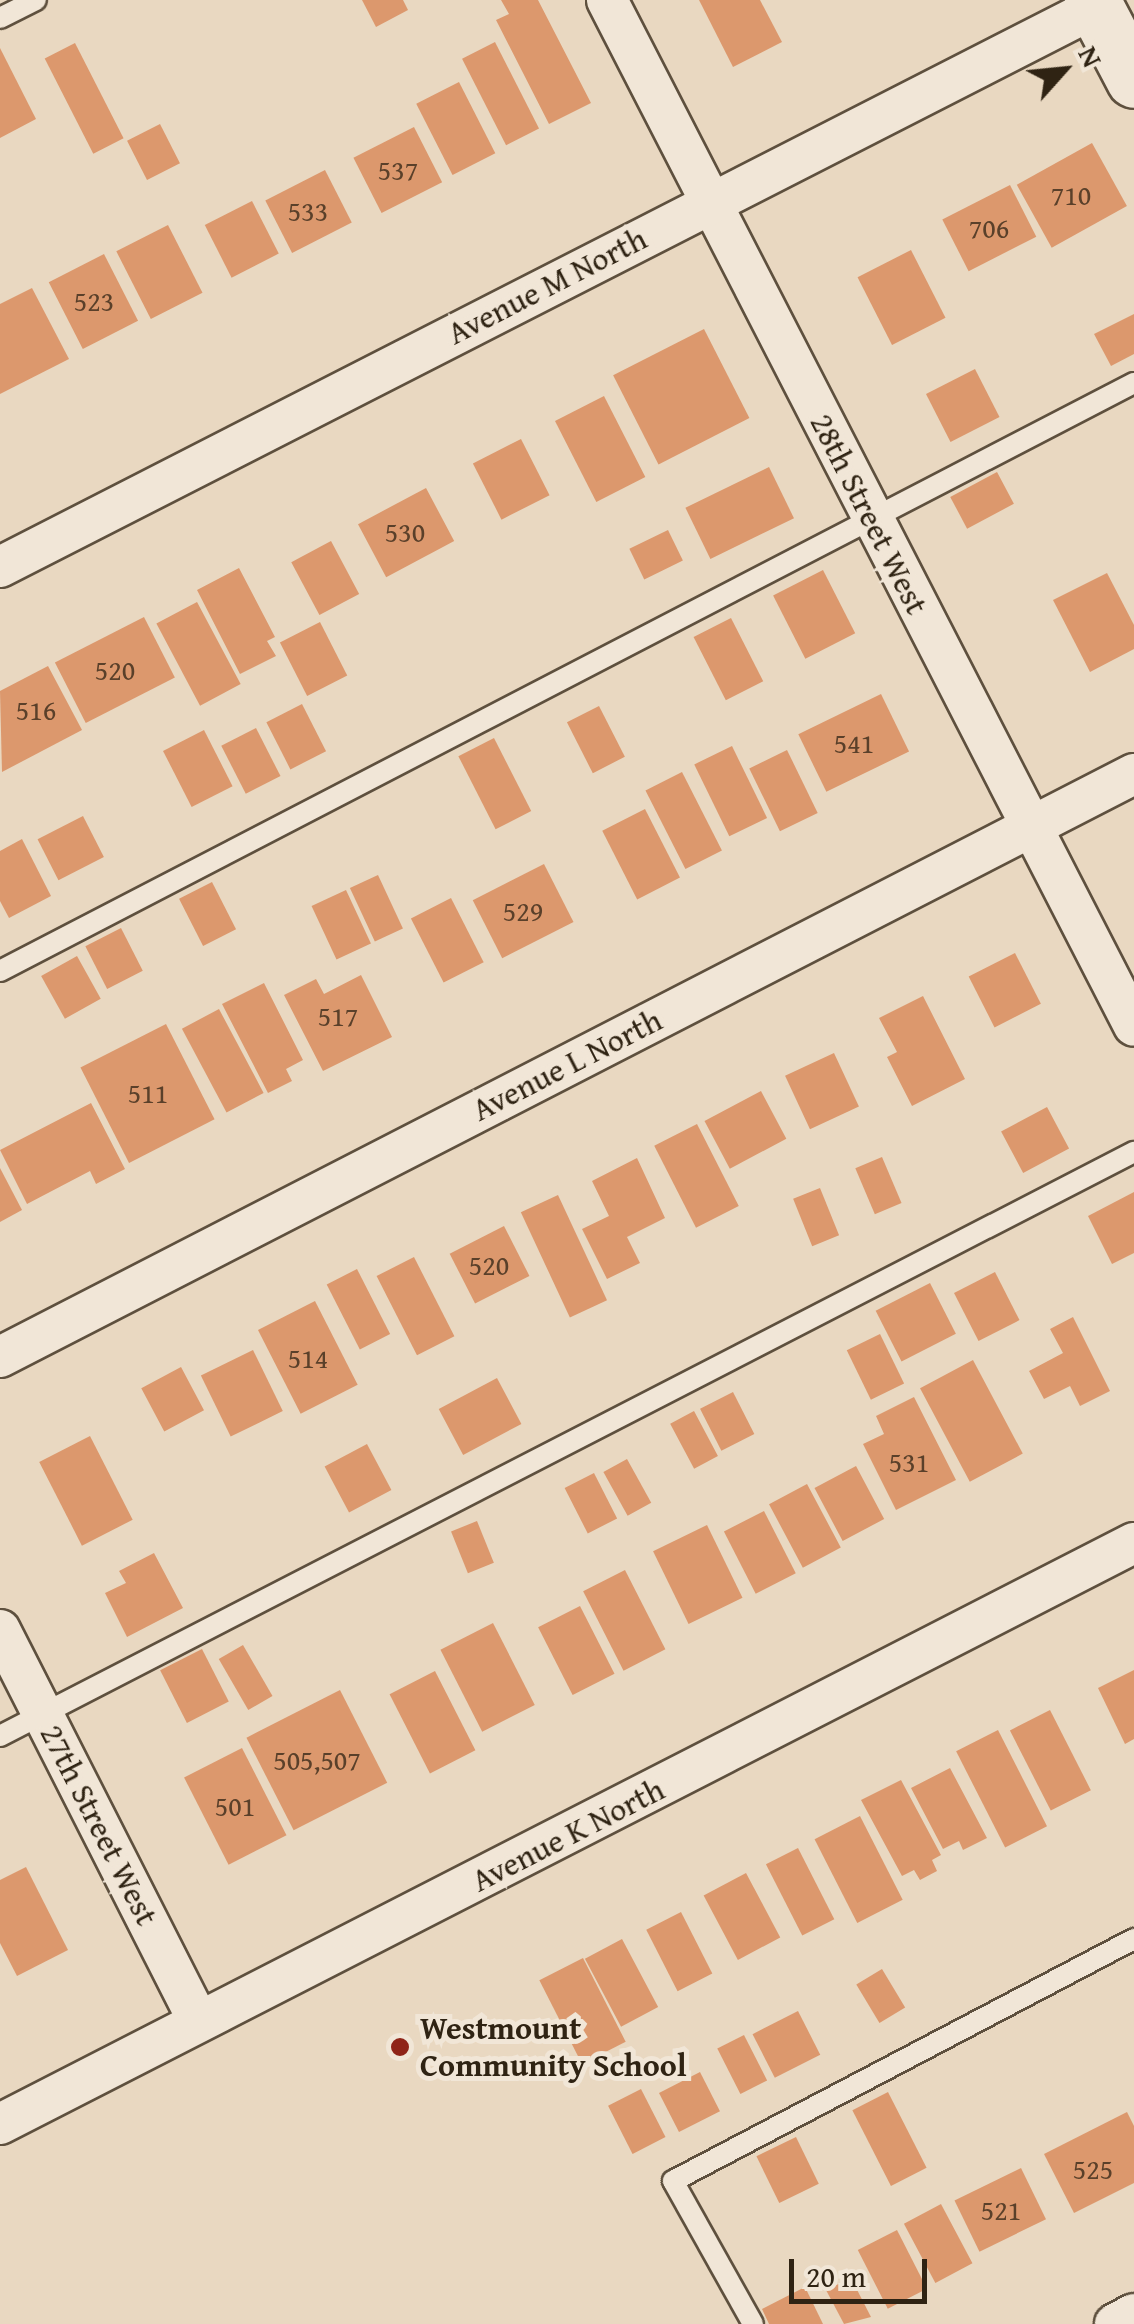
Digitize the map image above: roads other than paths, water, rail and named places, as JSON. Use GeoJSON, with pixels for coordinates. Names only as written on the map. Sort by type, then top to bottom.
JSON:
{"type":"FeatureCollection","features":[{"type":"Feature","properties":{"kind":"street","name":"28th Street West"},"geometry":{"type":"LineString","coordinates":[[607,0],[1134,1026]]}},
{"type":"Feature","properties":{"kind":"street","name":"Avenue M North"},"geometry":{"type":"LineString","coordinates":[[0,567],[1094,3]]}},
{"type":"Feature","properties":{"kind":"street"},"geometry":{"type":"LineString","coordinates":[[1094,3],[1134,80]]}},
{"type":"Feature","properties":{"kind":"street","name":"Avenue L North"},"geometry":{"type":"LineString","coordinates":[[0,1357],[1134,774]]}},
{"type":"Feature","properties":{"kind":"street","name":"Avenue K North"},"geometry":{"type":"LineString","coordinates":[[0,2124],[1134,1544]]}},
{"type":"Feature","properties":{"kind":"street","name":"27th Street West"},"geometry":{"type":"LineString","coordinates":[[0,1630],[198,2021]]}},
{"type":"Feature","properties":{"kind":"street"},"geometry":{"type":"LineString","coordinates":[[1115,2324],[1134,2314]]}},
{"type":"Feature","properties":{"kind":"lane"},"geometry":{"type":"LineString","coordinates":[[0,18],[36,0]]}},
{"type":"Feature","properties":{"kind":"lane"},"geometry":{"type":"LineString","coordinates":[[0,972],[1134,383]]}},
{"type":"Feature","properties":{"kind":"lane"},"geometry":{"type":"LineString","coordinates":[[0,1736],[1134,1152]]}},
{"type":"Feature","properties":{"kind":"lane"},"geometry":{"type":"LineString","coordinates":[[752,2324],[673,2181],[1134,1938]]}},
{"type":"Feature","properties":{"kind":"place","name":"Westmount Community School"},"geometry":{"type":"Point","coordinates":[400,2047]}}]}
